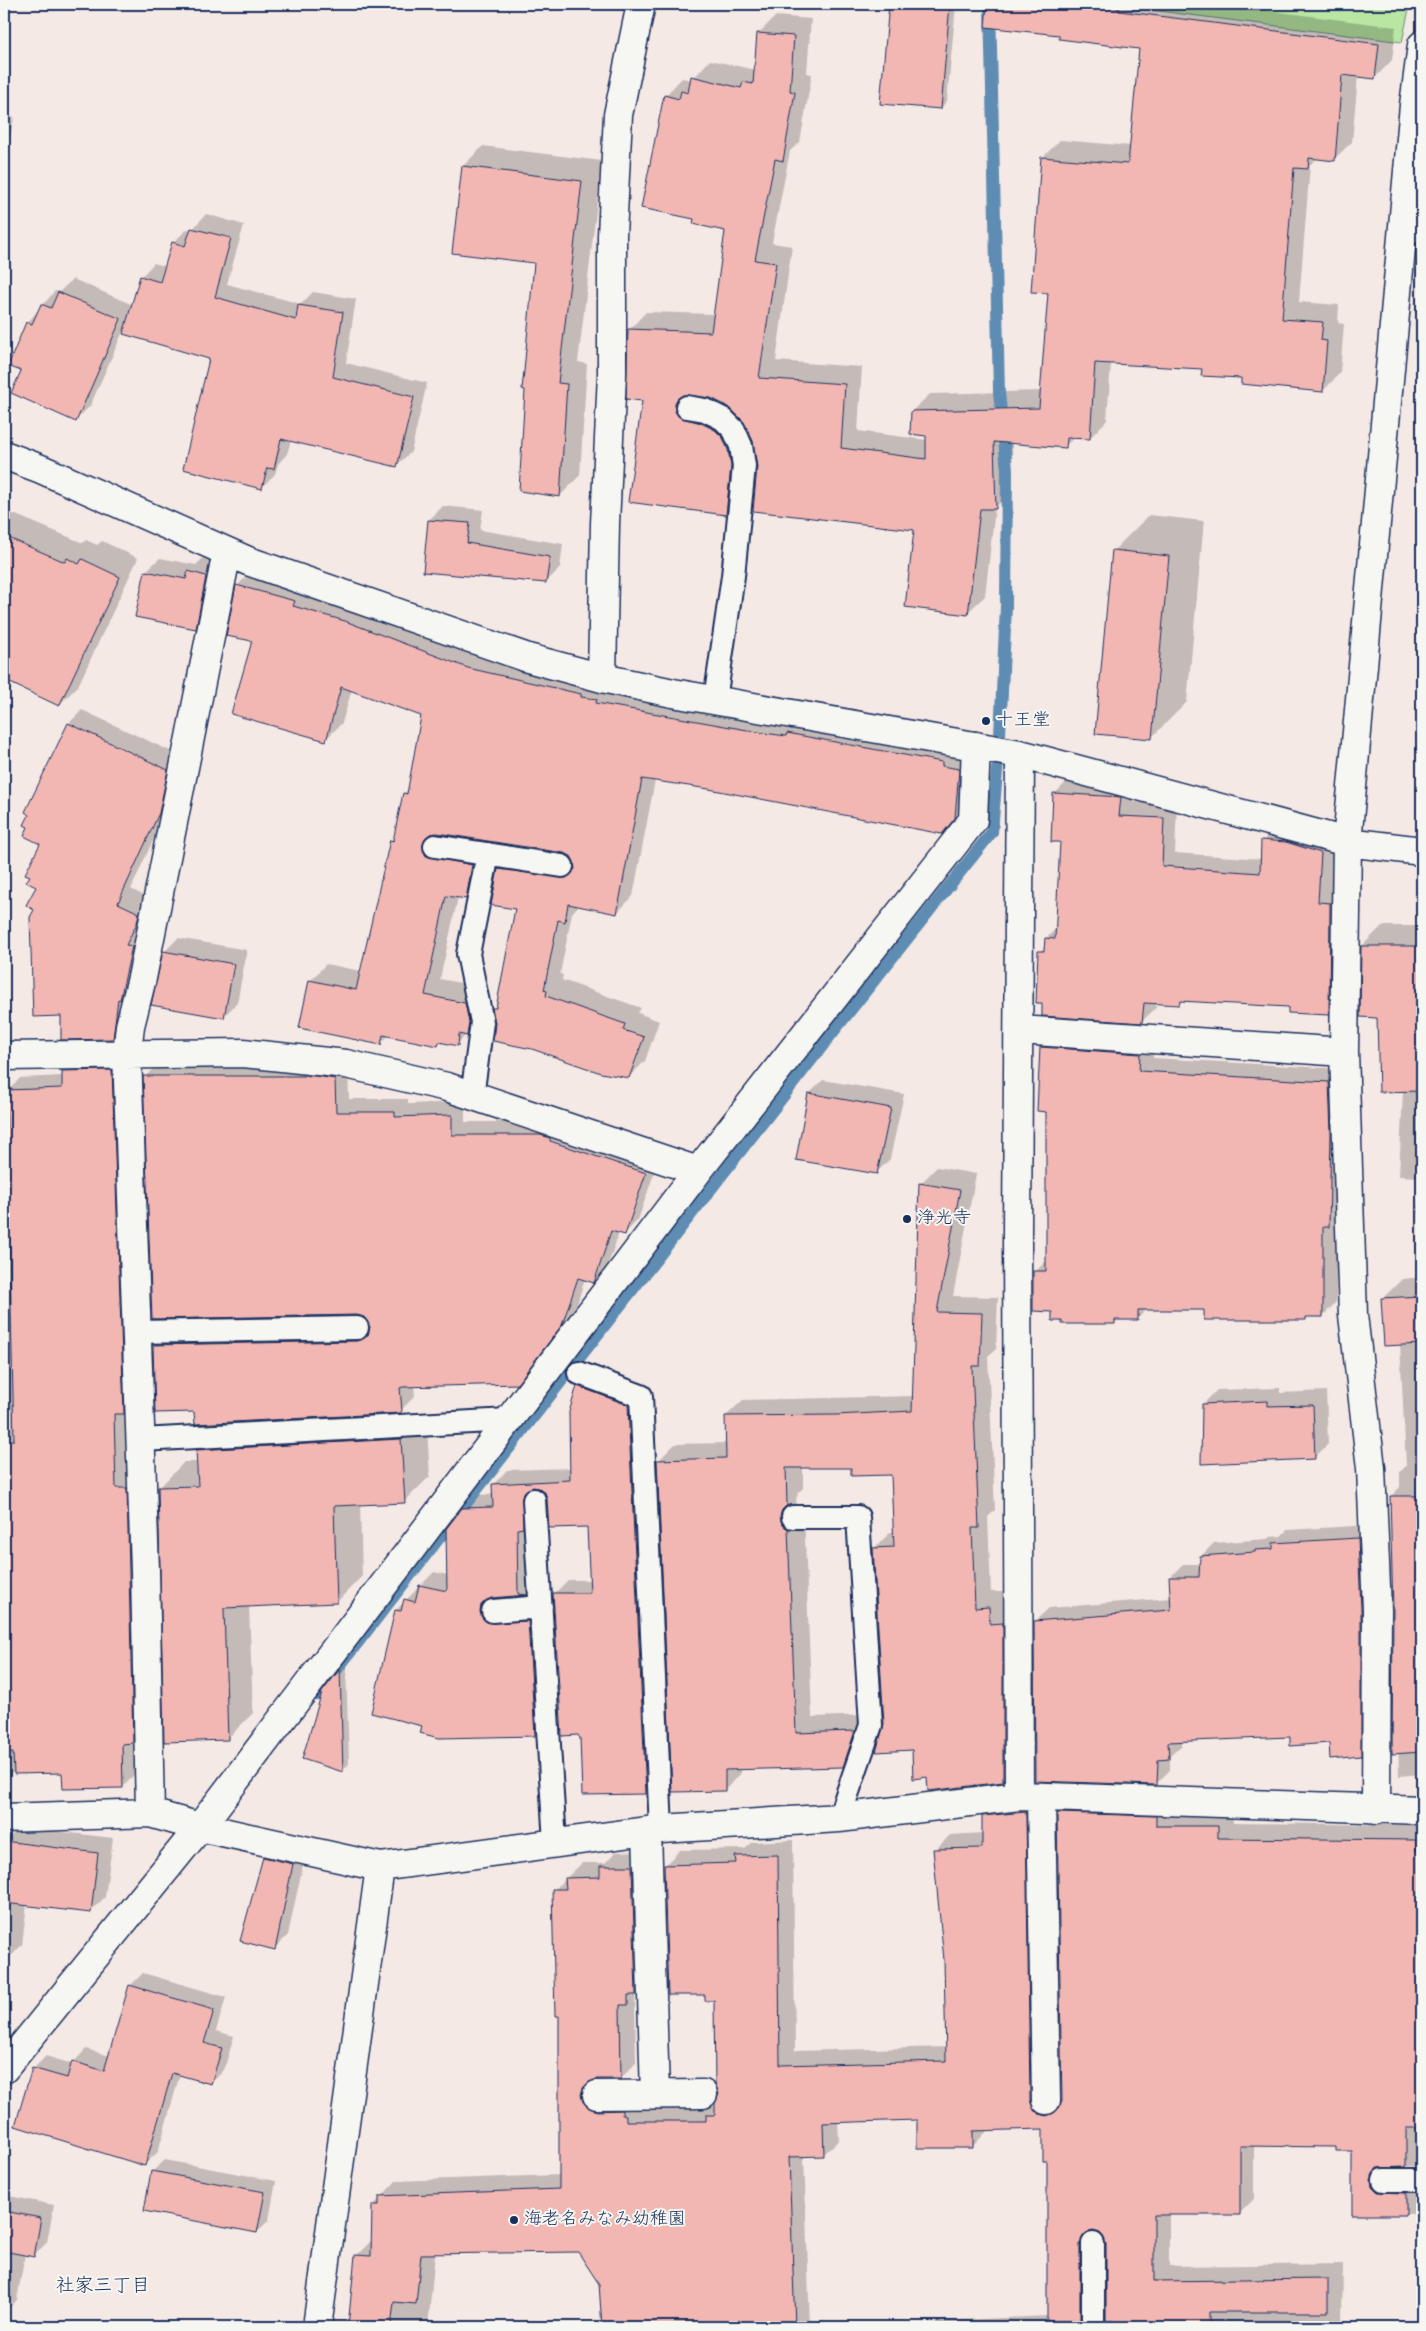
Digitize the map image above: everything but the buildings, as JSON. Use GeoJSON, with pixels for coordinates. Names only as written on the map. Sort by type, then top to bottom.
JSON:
{"type":"FeatureCollection","features":[{"type":"Feature","properties":{"kind":"street"},"geometry":{"type":"LineString","coordinates":[[602,678],[605,524],[612,374],[612,235],[618,115],[641,4]]}},
{"type":"Feature","properties":{"kind":"street"},"geometry":{"type":"LineString","coordinates":[[1376,1810],[1377,1610],[1372,1468],[1353,1315],[1344,1052],[1347,842],[1412,230],[1414,105],[1422,45]]}},
{"type":"Feature","properties":{"kind":"street"},"geometry":{"type":"LineString","coordinates":[[4,455],[41,468],[227,552],[402,616],[528,658],[602,678],[998,750],[1347,842],[1422,851]]}},
{"type":"Feature","properties":{"kind":"street"},"geometry":{"type":"LineString","coordinates":[[150,1813],[141,1440],[127,1054],[130,1026],[144,968],[227,552]]}},
{"type":"Feature","properties":{"kind":"street"},"geometry":{"type":"LineString","coordinates":[[998,750],[1020,1030],[1017,1234],[1030,1796],[1046,2100]]}},
{"type":"Feature","properties":{"kind":"street"},"geometry":{"type":"LineString","coordinates":[[4,2069],[200,1827],[698,1171],[973,820],[998,750]]}},
{"type":"Feature","properties":{"kind":"street"},"geometry":{"type":"LineString","coordinates":[[1020,1030],[1344,1052]]}},
{"type":"Feature","properties":{"kind":"street"},"geometry":{"type":"LineString","coordinates":[[4,1056],[243,1054],[346,1064],[447,1087],[472,1097],[698,1171]]}},
{"type":"Feature","properties":{"kind":"street"},"geometry":{"type":"LineString","coordinates":[[4,1818],[150,1813],[200,1827],[380,1867],[654,1830],[838,1818],[1030,1796],[1376,1810],[1422,1810]]}},
{"type":"Feature","properties":{"kind":"street"},"geometry":{"type":"LineString","coordinates":[[654,1830],[655,2094]]}},
{"type":"Feature","properties":{"kind":"street"},"geometry":{"type":"LineString","coordinates":[[317,2327],[380,1867]]}},
{"type":"Feature","properties":{"kind":"street"},"geometry":{"type":"LineString","coordinates":[[597,2095],[702,2094]]}},
{"type":"Feature","properties":{"kind":"lane"},"geometry":{"type":"LineString","coordinates":[[687,407],[706,410],[722,419],[734,430],[741,446],[744,466],[733,576],[715,700]]}},
{"type":"Feature","properties":{"kind":"lane"},"geometry":{"type":"LineString","coordinates":[[435,846],[562,866]]}},
{"type":"Feature","properties":{"kind":"lane"},"geometry":{"type":"LineString","coordinates":[[472,1097],[482,1022],[468,954],[488,854]]}},
{"type":"Feature","properties":{"kind":"lane"},"geometry":{"type":"LineString","coordinates":[[137,1332],[357,1328]]}},
{"type":"Feature","properties":{"kind":"lane"},"geometry":{"type":"LineString","coordinates":[[579,1373],[641,1396],[654,1830]]}},
{"type":"Feature","properties":{"kind":"lane"},"geometry":{"type":"LineString","coordinates":[[141,1440],[509,1420]]}},
{"type":"Feature","properties":{"kind":"lane"},"geometry":{"type":"LineString","coordinates":[[534,1500],[555,1843]]}},
{"type":"Feature","properties":{"kind":"lane"},"geometry":{"type":"LineString","coordinates":[[793,1518],[858,1518],[871,1725],[838,1818]]}},
{"type":"Feature","properties":{"kind":"lane"},"geometry":{"type":"LineString","coordinates":[[494,1611],[541,1607]]}},
{"type":"Feature","properties":{"kind":"lane"},"geometry":{"type":"LineString","coordinates":[[1384,2180],[1422,2180]]}},
{"type":"Feature","properties":{"kind":"lane"},"geometry":{"type":"LineString","coordinates":[[1093,2244],[1093,2327]]}},
{"type":"Feature","properties":{"kind":"green space"},"geometry":{"type":"Polygon","coordinates":[[[1104,4],[1410,4],[1402,42],[1104,4]]]}},
{"type":"Feature","properties":{"kind":"waterway"},"geometry":{"type":"LineString","coordinates":[[317,1695],[834,1031],[992,832],[1000,735],[1006,606],[1007,470],[999,392],[990,4]]}},
{"type":"Feature","properties":{"kind":"place","name":"十王堂"},"geometry":{"type":"Point","coordinates":[986,721]}},
{"type":"Feature","properties":{"kind":"place","name":"浄光寺"},"geometry":{"type":"Point","coordinates":[907,1219]}},
{"type":"Feature","properties":{"kind":"place","name":"海老名みなみ幼稚園"},"geometry":{"type":"Point","coordinates":[514,2220]}},
{"type":"Feature","properties":{"kind":"district","name":"社家三丁目"},"geometry":{"type":"Point","coordinates":[103,2287]}}]}
